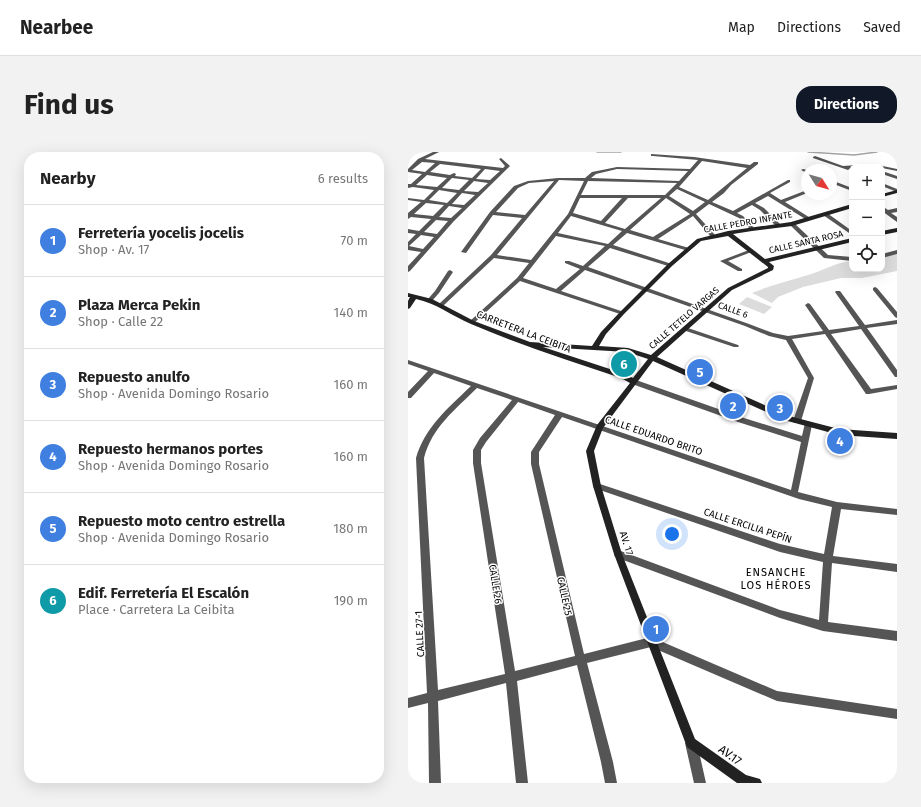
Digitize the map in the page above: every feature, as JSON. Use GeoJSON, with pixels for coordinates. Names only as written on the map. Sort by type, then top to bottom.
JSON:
{"type":"FeatureCollection","features":[{"type":"Feature","properties":{"kind":"main road"},"geometry":{"type":"LineString","coordinates":[[885,195],[897,191]]}},
{"type":"Feature","properties":{"kind":"main road","name":"CALLE PEDRO INFANTE"},"geometry":{"type":"LineString","coordinates":[[595,347],[603,333],[622,313],[670,265],[699,240],[728,233],[792,224],[849,207]]}},
{"type":"Feature","properties":{"kind":"main road"},"geometry":{"type":"LineString","coordinates":[[885,232],[897,230]]}},
{"type":"Feature","properties":{"kind":"main road"},"geometry":{"type":"LineString","coordinates":[[728,233],[764,261]]}},
{"type":"Feature","properties":{"kind":"main road","name":"CALLE SANTA ROSA"},"geometry":{"type":"LineString","coordinates":[[764,261],[849,241]]}},
{"type":"Feature","properties":{"kind":"main road","name":"CALLE TETELO VARGAS"},"geometry":{"type":"LineString","coordinates":[[652,358],[730,289],[771,269],[771,266],[764,261]]}},
{"type":"Feature","properties":{"kind":"main road"},"geometry":{"type":"LineString","coordinates":[[408,307],[411,295]]}},
{"type":"Feature","properties":{"kind":"main road","name":"CARRETERA LA CEIBITA"},"geometry":{"type":"LineString","coordinates":[[411,295],[430,300],[472,322],[558,355],[623,376],[634,382]]}},
{"type":"Feature","properties":{"kind":"main road"},"geometry":{"type":"LineString","coordinates":[[531,344],[628,350],[652,358],[808,425],[839,432],[897,436]]}},
{"type":"Feature","properties":{"kind":"main road"},"geometry":{"type":"LineString","coordinates":[[558,355],[564,347]]}},
{"type":"Feature","properties":{"kind":"main road","name":"AV. 17"},"geometry":{"type":"LineString","coordinates":[[652,358],[600,427],[590,451],[597,486],[618,554],[650,642],[691,743]]}},
{"type":"Feature","properties":{"kind":"main road","name":"AV.17"},"geometry":{"type":"LineString","coordinates":[[691,743],[743,780],[756,783]]}},
{"type":"Feature","properties":{"kind":"street"},"geometry":{"type":"LineString","coordinates":[[408,171],[420,160],[430,154],[438,152]]}},
{"type":"Feature","properties":{"kind":"street"},"geometry":{"type":"LineString","coordinates":[[558,291],[611,246],[676,187],[708,156],[706,152]]}},
{"type":"Feature","properties":{"kind":"street"},"geometry":{"type":"LineString","coordinates":[[653,155],[704,159],[751,167]]}},
{"type":"Feature","properties":{"kind":"street"},"geometry":{"type":"LineString","coordinates":[[815,157],[849,170]]}},
{"type":"Feature","properties":{"kind":"street"},"geometry":{"type":"LineString","coordinates":[[408,269],[452,220],[508,166],[502,159]]}},
{"type":"Feature","properties":{"kind":"street"},"geometry":{"type":"LineString","coordinates":[[420,160],[438,163],[464,164],[504,170]]}},
{"type":"Feature","properties":{"kind":"street"},"geometry":{"type":"LineString","coordinates":[[654,239],[694,214],[756,162]]}},
{"type":"Feature","properties":{"kind":"street"},"geometry":{"type":"LineString","coordinates":[[408,189],[410,185],[438,163]]}},
{"type":"Feature","properties":{"kind":"street"},"geometry":{"type":"LineString","coordinates":[[409,216],[464,164]]}},
{"type":"Feature","properties":{"kind":"street"},"geometry":{"type":"LineString","coordinates":[[843,167],[873,165],[897,170]]}},
{"type":"Feature","properties":{"kind":"street"},"geometry":{"type":"LineString","coordinates":[[425,251],[408,247],[484,168]]}},
{"type":"Feature","properties":{"kind":"street"},"geometry":{"type":"LineString","coordinates":[[472,322],[519,279],[533,262],[570,214],[587,180],[594,173],[610,169],[692,170]]}},
{"type":"Feature","properties":{"kind":"street"},"geometry":{"type":"LineString","coordinates":[[408,171],[492,182]]}},
{"type":"Feature","properties":{"kind":"street"},"geometry":{"type":"LineString","coordinates":[[885,173],[897,178]]}},
{"type":"Feature","properties":{"kind":"street"},"geometry":{"type":"LineString","coordinates":[[464,252],[492,213],[516,187],[539,179],[681,182]]}},
{"type":"Feature","properties":{"kind":"street"},"geometry":{"type":"LineString","coordinates":[[441,305],[493,256],[558,179]]}},
{"type":"Feature","properties":{"kind":"street"},"geometry":{"type":"LineString","coordinates":[[734,213],[788,181]]}},
{"type":"Feature","properties":{"kind":"street"},"geometry":{"type":"LineString","coordinates":[[837,184],[849,189]]}},
{"type":"Feature","properties":{"kind":"street"},"geometry":{"type":"LineString","coordinates":[[410,185],[479,194]]}},
{"type":"Feature","properties":{"kind":"street"},"geometry":{"type":"LineString","coordinates":[[885,185],[897,191]]}},
{"type":"Feature","properties":{"kind":"street"},"geometry":{"type":"LineString","coordinates":[[676,187],[741,216],[752,229]]}},
{"type":"Feature","properties":{"kind":"street"},"geometry":{"type":"LineString","coordinates":[[780,202],[801,193]]}},
{"type":"Feature","properties":{"kind":"street"},"geometry":{"type":"LineString","coordinates":[[767,194],[809,219]]}},
{"type":"Feature","properties":{"kind":"street"},"geometry":{"type":"LineString","coordinates":[[579,196],[666,196],[694,214],[712,236]]}},
{"type":"Feature","properties":{"kind":"street"},"geometry":{"type":"LineString","coordinates":[[602,223],[627,196]]}},
{"type":"Feature","properties":{"kind":"street"},"geometry":{"type":"LineString","coordinates":[[408,199],[466,207]]}},
{"type":"Feature","properties":{"kind":"street"},"geometry":{"type":"LineString","coordinates":[[752,203],[762,209],[779,226]]}},
{"type":"Feature","properties":{"kind":"street"},"geometry":{"type":"LineString","coordinates":[[885,210],[897,210]]}},
{"type":"Feature","properties":{"kind":"street"},"geometry":{"type":"LineString","coordinates":[[885,211],[897,220]]}},
{"type":"Feature","properties":{"kind":"street"},"geometry":{"type":"LineString","coordinates":[[492,213],[526,217]]}},
{"type":"Feature","properties":{"kind":"street"},"geometry":{"type":"LineString","coordinates":[[570,214],[628,230],[687,249]]}},
{"type":"Feature","properties":{"kind":"street"},"geometry":{"type":"LineString","coordinates":[[825,214],[849,231]]}},
{"type":"Feature","properties":{"kind":"street"},"geometry":{"type":"LineString","coordinates":[[409,216],[452,220]]}},
{"type":"Feature","properties":{"kind":"street"},"geometry":{"type":"LineString","coordinates":[[792,224],[816,249],[828,258],[849,259]]}},
{"type":"Feature","properties":{"kind":"street"},"geometry":{"type":"LineString","coordinates":[[408,232],[438,236]]}},
{"type":"Feature","properties":{"kind":"street"},"geometry":{"type":"LineString","coordinates":[[555,234],[611,246],[670,265]]}},
{"type":"Feature","properties":{"kind":"street"},"geometry":{"type":"LineString","coordinates":[[740,270],[723,260],[751,251]]}},
{"type":"Feature","properties":{"kind":"street"},"geometry":{"type":"LineString","coordinates":[[885,255],[897,252]]}},
{"type":"Feature","properties":{"kind":"street"},"geometry":{"type":"LineString","coordinates":[[493,256],[533,262]]}},
{"type":"Feature","properties":{"kind":"street","name":"CALLE 6"},"geometry":{"type":"LineString","coordinates":[[567,262],[647,289],[771,335],[788,338],[827,331],[897,322]]}},
{"type":"Feature","properties":{"kind":"street"},"geometry":{"type":"LineString","coordinates":[[430,300],[450,272]]}},
{"type":"Feature","properties":{"kind":"street"},"geometry":{"type":"LineString","coordinates":[[519,279],[622,313]]}},
{"type":"Feature","properties":{"kind":"street"},"geometry":{"type":"LineString","coordinates":[[875,289],[897,316]]}},
{"type":"Feature","properties":{"kind":"street"},"geometry":{"type":"LineString","coordinates":[[838,292],[897,375]]}},
{"type":"Feature","properties":{"kind":"street"},"geometry":{"type":"LineString","coordinates":[[808,305],[869,392],[897,387]]}},
{"type":"Feature","properties":{"kind":"street"},"geometry":{"type":"LineString","coordinates":[[685,329],[736,346]]}},
{"type":"Feature","properties":{"kind":"street"},"geometry":{"type":"LineString","coordinates":[[788,338],[811,378],[797,421]]}},
{"type":"Feature","properties":{"kind":"street","name":"CALLE EDUARDO BRITO"},"geometry":{"type":"LineString","coordinates":[[408,362],[794,494],[837,505],[897,512]]}},
{"type":"Feature","properties":{"kind":"street"},"geometry":{"type":"LineString","coordinates":[[408,396],[433,370]]}},
{"type":"Feature","properties":{"kind":"street"},"geometry":{"type":"LineString","coordinates":[[634,382],[741,420],[805,440]]}},
{"type":"Feature","properties":{"kind":"street","name":"CALLE 27-1"},"geometry":{"type":"LineString","coordinates":[[435,783],[433,697],[420,458],[422,444],[430,431],[476,385]]}},
{"type":"Feature","properties":{"kind":"street","name":"CALLE 26"},"geometry":{"type":"LineString","coordinates":[[518,399],[483,440],[477,450],[477,463],[511,677],[522,783]]}},
{"type":"Feature","properties":{"kind":"street","name":"CALLE 25"},"geometry":{"type":"LineString","coordinates":[[560,414],[535,452],[535,464],[580,660],[607,762],[611,783]]}},
{"type":"Feature","properties":{"kind":"street"},"geometry":{"type":"LineString","coordinates":[[794,494],[808,425]]}},
{"type":"Feature","properties":{"kind":"street","name":"CALLE ERCILIA PEPÍN"},"geometry":{"type":"LineString","coordinates":[[597,486],[780,548],[828,559],[897,568]]}},
{"type":"Feature","properties":{"kind":"street"},"geometry":{"type":"LineString","coordinates":[[823,626],[828,559],[837,505]]}},
{"type":"Feature","properties":{"kind":"street"},"geometry":{"type":"LineString","coordinates":[[618,554],[780,614],[823,626],[897,636]]}},
{"type":"Feature","properties":{"kind":"street"},"geometry":{"type":"LineString","coordinates":[[408,703],[650,642],[777,696],[897,714]]}},
{"type":"Feature","properties":{"kind":"street"},"geometry":{"type":"LineString","coordinates":[[691,743],[700,783]]}},
{"type":"Feature","properties":{"kind":"shaded area"},"geometry":{"type":"Polygon","coordinates":[[[897,254],[897,271],[862,278],[841,278],[803,287],[778,297],[772,303],[752,293],[849,262],[849,272],[885,272],[885,256],[897,254]]]}},
{"type":"Feature","properties":{"kind":"shaded area"},"geometry":{"type":"Polygon","coordinates":[[[747,297],[772,307],[764,314],[739,304],[747,297]]]}},
{"type":"Feature","properties":{"kind":"waterway"},"geometry":{"type":"LineString","coordinates":[[597,152],[621,152]]}},
{"type":"Feature","properties":{"kind":"waterway"},"geometry":{"type":"LineString","coordinates":[[808,152],[854,155],[877,152]]}},
{"type":"Feature","properties":{"kind":"place","name":"Edif. Ferretería El Escalón"},"geometry":{"type":"Point","coordinates":[624,364]}},
{"type":"Feature","properties":{"kind":"place","name":"Repuesto moto centro estrella"},"geometry":{"type":"Point","coordinates":[700,372]}},
{"type":"Feature","properties":{"kind":"place","name":"Plaza Merca Pekin"},"geometry":{"type":"Point","coordinates":[733,406]}},
{"type":"Feature","properties":{"kind":"place","name":"Repuesto anulfo"},"geometry":{"type":"Point","coordinates":[780,408]}},
{"type":"Feature","properties":{"kind":"place","name":"Repuesto hermanos portes"},"geometry":{"type":"Point","coordinates":[840,441]}},
{"type":"Feature","properties":{"kind":"place","name":"Ferretería yocelis jocelis"},"geometry":{"type":"Point","coordinates":[656,629]}},
{"type":"Feature","properties":{"kind":"district","name":"ENSANCHE LOS HÉROES"},"geometry":{"type":"Point","coordinates":[776,578]}}]}
